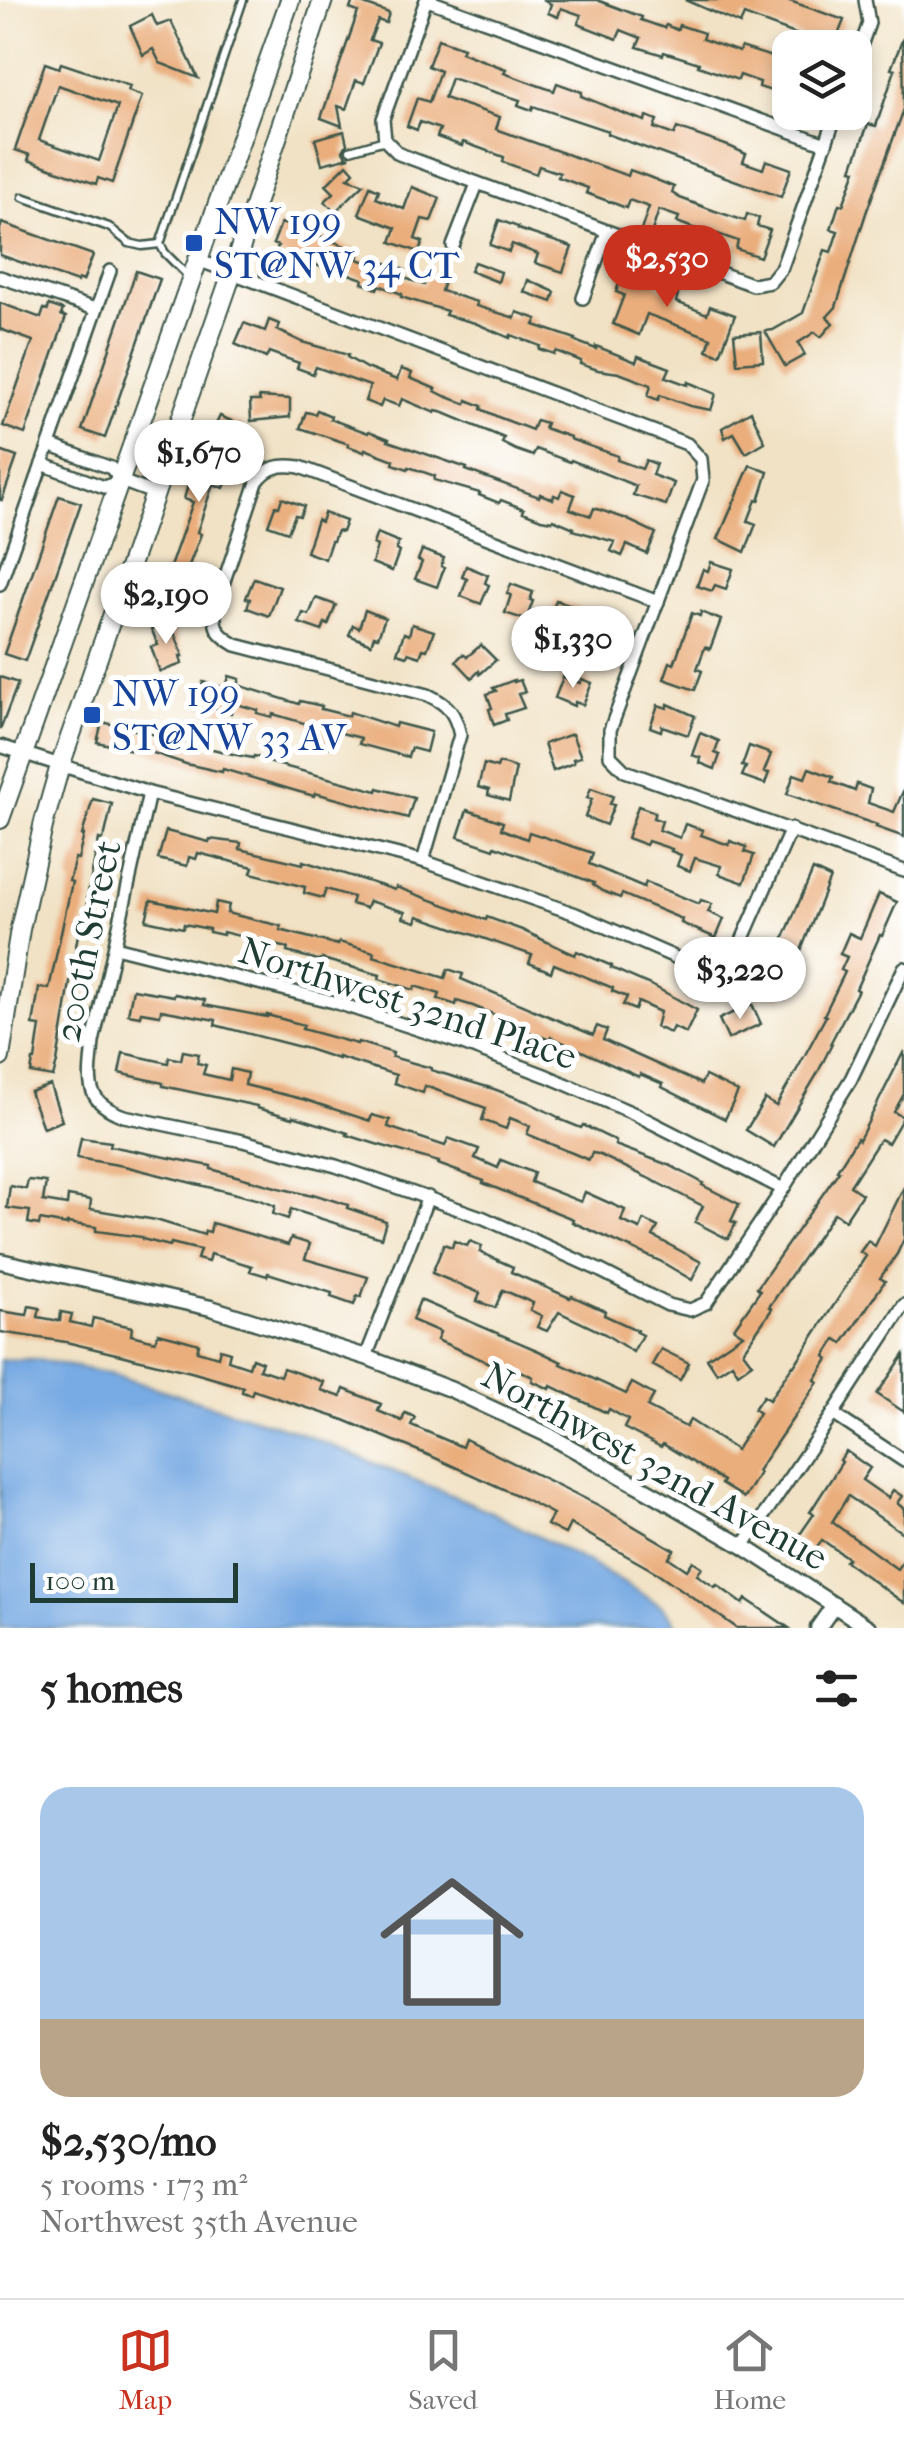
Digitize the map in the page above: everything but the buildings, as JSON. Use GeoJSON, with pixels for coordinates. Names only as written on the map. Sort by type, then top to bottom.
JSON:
{"type":"FeatureCollection","features":[{"type":"Feature","properties":{"kind":"main road"},"geometry":{"type":"LineString","coordinates":[[0,819],[290,0]]}},
{"type":"Feature","properties":{"kind":"main road"},"geometry":{"type":"LineString","coordinates":[[0,1057],[20,929],[60,766],[232,273],[322,0]]}},
{"type":"Feature","properties":{"kind":"street"},"geometry":{"type":"LineString","coordinates":[[826,144],[426,0],[383,118],[385,140],[399,154],[753,285],[770,282],[782,266],[826,144],[831,130]]}},
{"type":"Feature","properties":{"kind":"street"},"geometry":{"type":"LineString","coordinates":[[866,1],[868,30]]}},
{"type":"Feature","properties":{"kind":"street"},"geometry":{"type":"LineString","coordinates":[[453,246],[477,184]]}},
{"type":"Feature","properties":{"kind":"street"},"geometry":{"type":"LineString","coordinates":[[583,298],[608,232]]}},
{"type":"Feature","properties":{"kind":"street"},"geometry":{"type":"LineString","coordinates":[[198,260],[687,444],[701,459],[703,480],[610,730],[610,756],[625,771],[904,871]]}},
{"type":"Feature","properties":{"kind":"street"},"geometry":{"type":"LineString","coordinates":[[0,584],[110,271]]}},
{"type":"Feature","properties":{"kind":"street"},"geometry":{"type":"LineString","coordinates":[[0,278],[95,309]]}},
{"type":"Feature","properties":{"kind":"street"},"geometry":{"type":"LineString","coordinates":[[49,445],[111,468],[121,482]]}},
{"type":"Feature","properties":{"kind":"street"},"geometry":{"type":"LineString","coordinates":[[42,464],[104,487],[121,482],[156,494]]}},
{"type":"Feature","properties":{"kind":"street"},"geometry":{"type":"LineString","coordinates":[[424,861],[460,735],[456,716],[446,703],[236,645],[217,629],[215,608],[257,482],[264,472],[286,465],[300,468],[658,602]]}},
{"type":"Feature","properties":{"kind":"street"},"geometry":{"type":"LineString","coordinates":[[0,746],[149,793],[424,861],[576,914],[702,970],[718,969],[736,952],[791,829]]}},
{"type":"Feature","properties":{"kind":"street","name":"200th Street"},"geometry":{"type":"LineString","coordinates":[[149,793],[94,1042],[90,1080],[96,1101],[124,1116],[243,1141],[336,1166],[428,1197]]}},
{"type":"Feature","properties":{"kind":"street","name":"Northwest 32nd Place"},"geometry":{"type":"LineString","coordinates":[[115,947],[334,1002],[463,1044],[634,1114],[783,1189]]}},
{"type":"Feature","properties":{"kind":"street"},"geometry":{"type":"LineString","coordinates":[[366,1357],[428,1197],[600,1270],[668,1306],[690,1310],[706,1303],[852,1080],[904,968]]}},
{"type":"Feature","properties":{"kind":"street","name":"Northwest 32nd Avenue"},"geometry":{"type":"LineString","coordinates":[[0,1261],[211,1308],[366,1357],[452,1390],[548,1435],[743,1546],[869,1628]]}},
{"type":"Feature","properties":{"kind":"street"},"geometry":{"type":"LineString","coordinates":[[743,1546],[904,1306]]}},
{"type":"Feature","properties":{"kind":"street"},"geometry":{"type":"LineString","coordinates":[[833,1414],[904,1461]]}},
{"type":"Feature","properties":{"kind":"street"},"geometry":{"type":"LineString","coordinates":[[818,1628],[834,1605]]}},
{"type":"Feature","properties":{"kind":"lane"},"geometry":{"type":"LineString","coordinates":[[191,280],[160,244],[243,0]]}},
{"type":"Feature","properties":{"kind":"lane"},"geometry":{"type":"LineString","coordinates":[[350,150],[385,140]]}},
{"type":"Feature","properties":{"kind":"lane"},"geometry":{"type":"LineString","coordinates":[[23,197],[109,228],[128,244],[160,244]]}},
{"type":"Feature","properties":{"kind":"water"},"geometry":{"type":"Polygon","coordinates":[[[35,1359],[110,1374],[293,1430],[485,1509],[662,1606],[679,1628],[0,1628],[0,1360],[35,1359]]]}},
{"type":"Feature","properties":{"kind":"place","name":"NW 199 ST@NW 34 CT"},"geometry":{"type":"Point","coordinates":[194,243]}},
{"type":"Feature","properties":{"kind":"place","name":"NW 199 ST@NW 33 AV"},"geometry":{"type":"Point","coordinates":[92,715]}}]}
